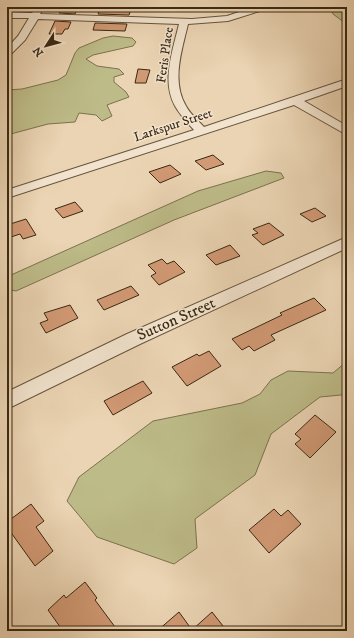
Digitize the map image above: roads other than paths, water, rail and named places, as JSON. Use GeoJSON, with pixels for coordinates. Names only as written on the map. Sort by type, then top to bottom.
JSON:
{"type":"FeatureCollection","features":[{"type":"Feature","properties":{"kind":"street"},"geometry":{"type":"LineString","coordinates":[[7,53],[22,38],[40,7]]}},
{"type":"Feature","properties":{"kind":"street"},"geometry":{"type":"LineString","coordinates":[[7,16],[205,21],[228,18],[262,7]]}},
{"type":"Feature","properties":{"kind":"street","name":"Feris Place"},"geometry":{"type":"LineString","coordinates":[[184,21],[173,88],[180,106],[201,130]]}},
{"type":"Feature","properties":{"kind":"street","name":"Larkspur Street"},"geometry":{"type":"LineString","coordinates":[[7,194],[201,130],[295,101],[347,82]]}},
{"type":"Feature","properties":{"kind":"street"},"geometry":{"type":"LineString","coordinates":[[295,101],[347,131]]}},
{"type":"Feature","properties":{"kind":"street","name":"Sutton Street"},"geometry":{"type":"LineString","coordinates":[[7,401],[65,371],[158,327],[347,242]]}}]}
